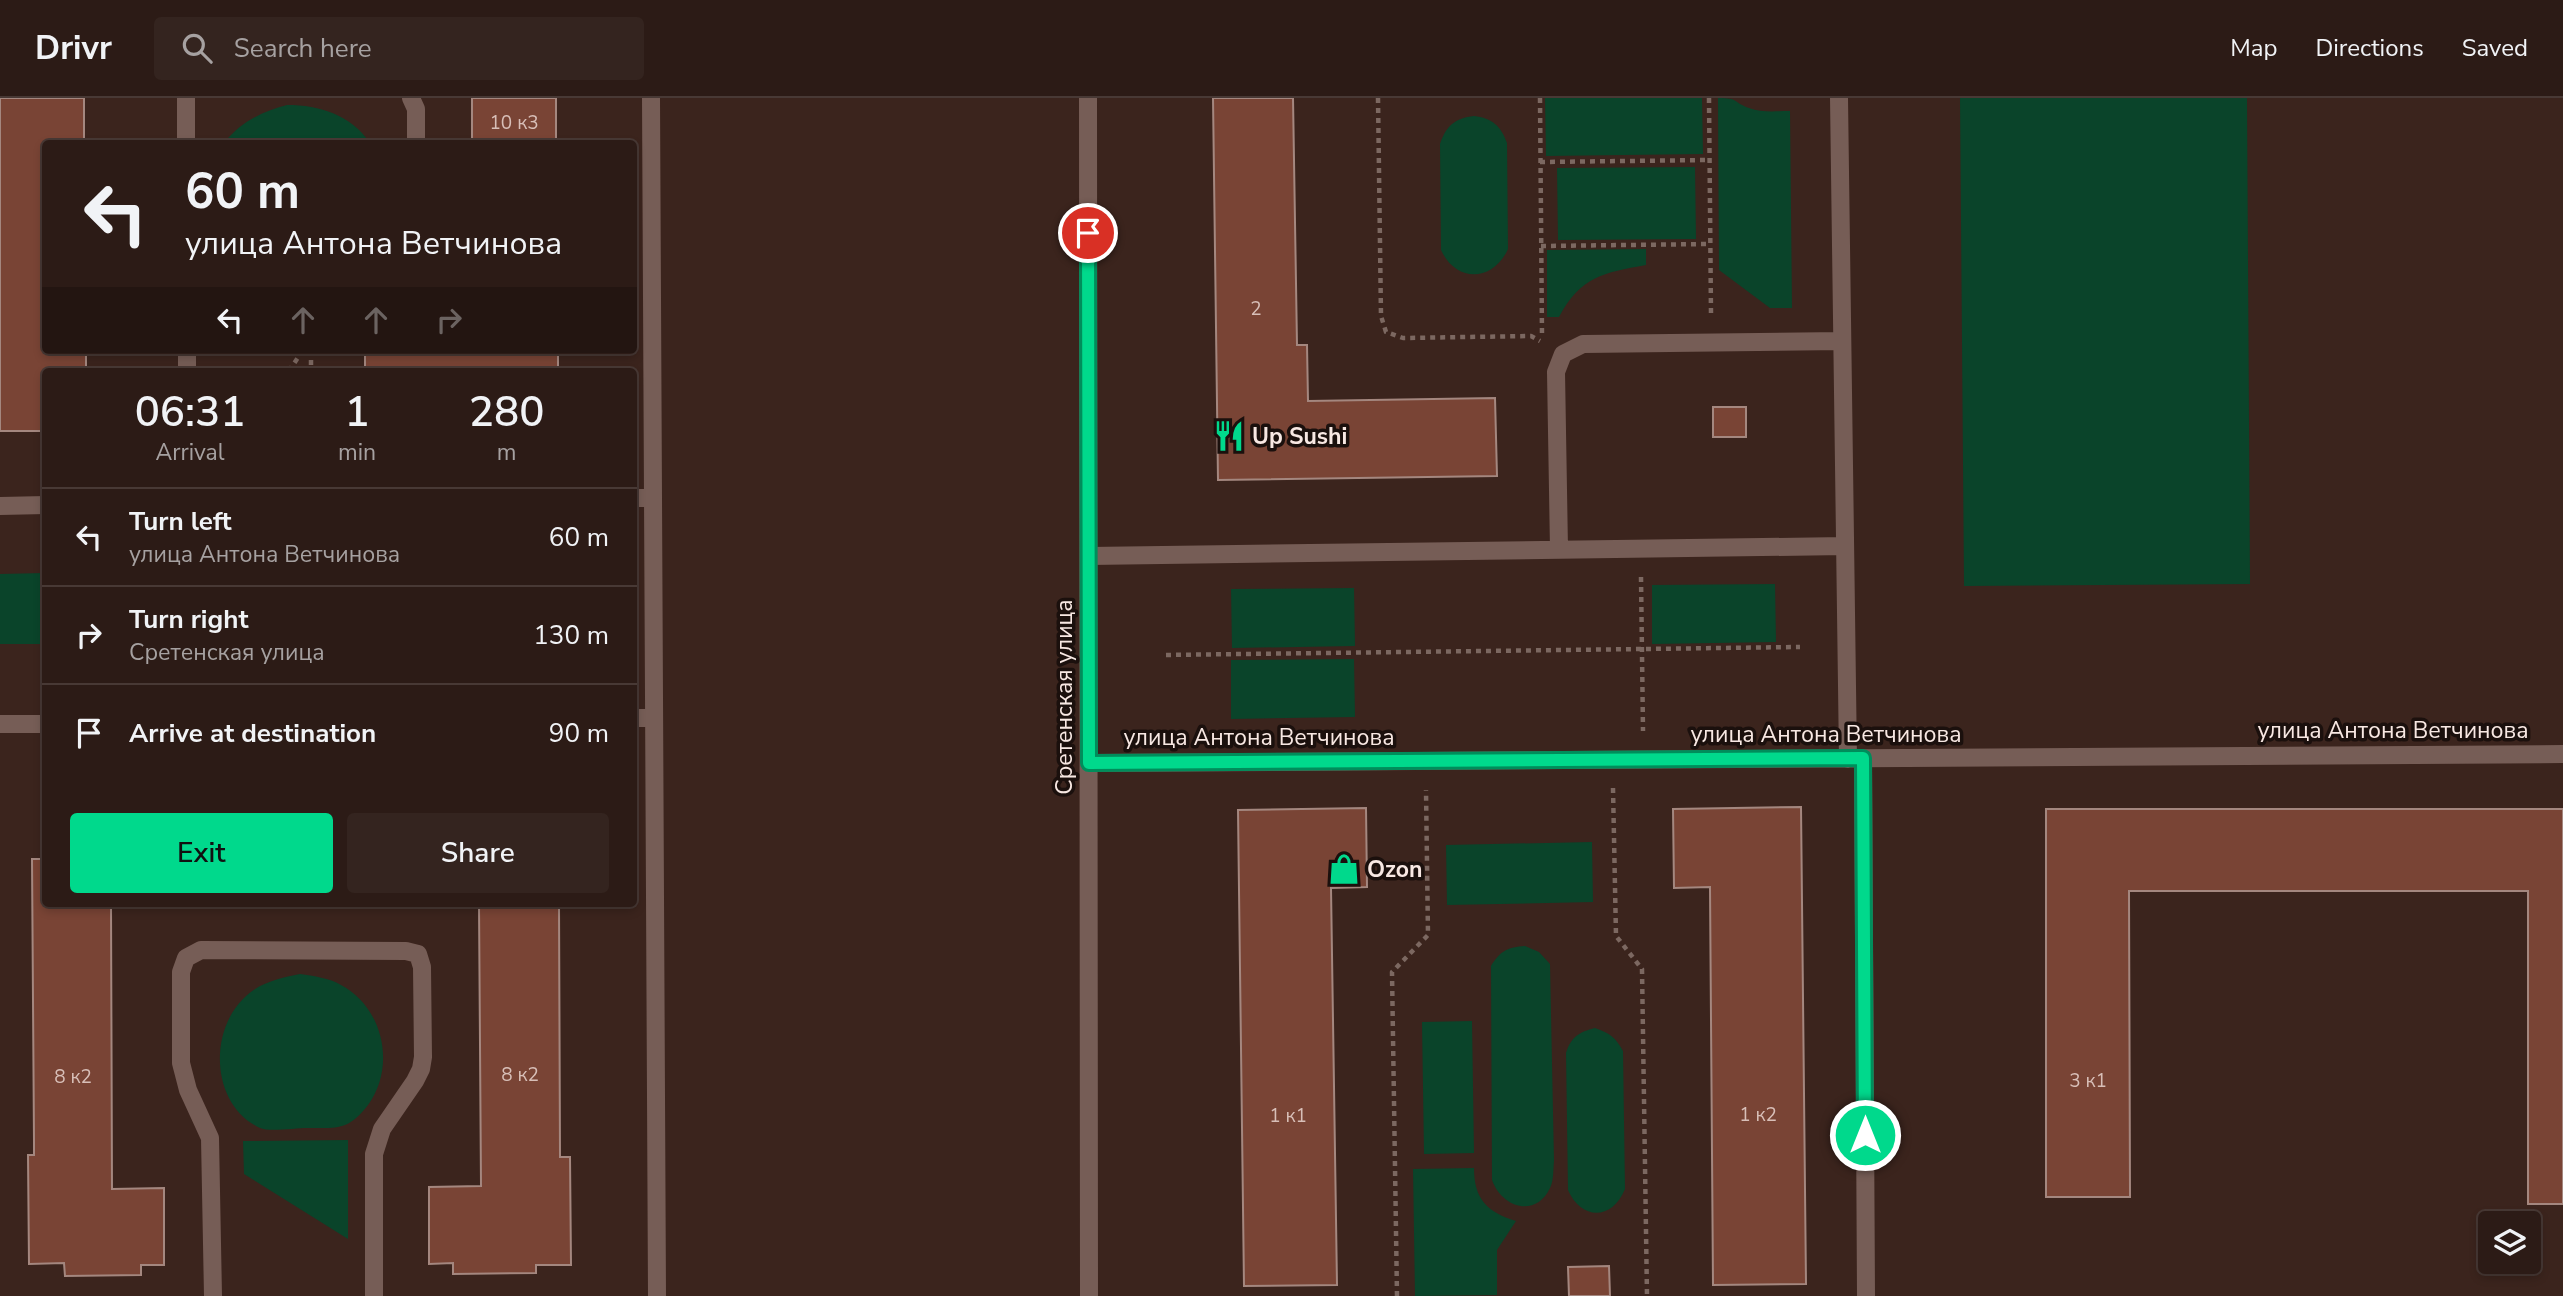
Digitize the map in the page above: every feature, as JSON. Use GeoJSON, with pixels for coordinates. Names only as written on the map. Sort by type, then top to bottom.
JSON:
{"type":"FeatureCollection","features":[{"type":"Feature","properties":{"kind":"street"},"geometry":{"type":"LineString","coordinates":[[186,98],[187,140]]}},
{"type":"Feature","properties":{"kind":"street"},"geometry":{"type":"LineString","coordinates":[[411,98],[416,110],[416,140]]}},
{"type":"Feature","properties":{"kind":"street"},"geometry":{"type":"LineString","coordinates":[[651,98],[657,1296]]}},
{"type":"Feature","properties":{"kind":"street","name":"Сретенская улица"},"geometry":{"type":"LineString","coordinates":[[1088,98],[1089,1296]]}},
{"type":"Feature","properties":{"kind":"street"},"geometry":{"type":"LineString","coordinates":[[1839,98],[1845,546],[1855,758],[1866,1296]]}},
{"type":"Feature","properties":{"kind":"street"},"geometry":{"type":"LineString","coordinates":[[1559,550],[1556,372],[1563,354],[1583,344],[1842,341]]}},
{"type":"Feature","properties":{"kind":"street"},"geometry":{"type":"LineString","coordinates":[[637,498],[653,498]]}},
{"type":"Feature","properties":{"kind":"street"},"geometry":{"type":"LineString","coordinates":[[0,506],[42,505]]}},
{"type":"Feature","properties":{"kind":"street"},"geometry":{"type":"LineString","coordinates":[[1089,556],[1845,546]]}},
{"type":"Feature","properties":{"kind":"street"},"geometry":{"type":"LineString","coordinates":[[637,718],[654,718]]}},
{"type":"Feature","properties":{"kind":"street"},"geometry":{"type":"LineString","coordinates":[[0,724],[42,724]]}},
{"type":"Feature","properties":{"kind":"street","name":"улица Антона Ветчинова"},"geometry":{"type":"LineString","coordinates":[[1089,763],[2563,754]]}},
{"type":"Feature","properties":{"kind":"street"},"geometry":{"type":"LineString","coordinates":[[213,1296],[210,1138],[188,1090],[181,1063],[181,972],[186,958],[201,950],[406,951],[418,954],[422,967],[423,1057],[415,1081],[382,1129],[374,1154],[374,1296]]}},
{"type":"Feature","properties":{"kind":"path"},"geometry":{"type":"LineString","coordinates":[[1378,98],[1381,316],[1386,332],[1403,338],[1531,336],[1543,342],[1539,98]]}},
{"type":"Feature","properties":{"kind":"path"},"geometry":{"type":"LineString","coordinates":[[1709,98],[1712,343]]}},
{"type":"Feature","properties":{"kind":"path"},"geometry":{"type":"LineString","coordinates":[[1540,162],[1710,160]]}},
{"type":"Feature","properties":{"kind":"path"},"geometry":{"type":"LineString","coordinates":[[1541,246],[1710,244]]}},
{"type":"Feature","properties":{"kind":"path"},"geometry":{"type":"LineString","coordinates":[[1641,574],[1643,731]]}},
{"type":"Feature","properties":{"kind":"path"},"geometry":{"type":"LineString","coordinates":[[1166,655],[1800,647]]}},
{"type":"Feature","properties":{"kind":"path"},"geometry":{"type":"LineString","coordinates":[[1613,760],[1616,936],[1642,969],[1647,1296]]}},
{"type":"Feature","properties":{"kind":"path"},"geometry":{"type":"LineString","coordinates":[[1397,1296],[1392,972],[1428,934],[1426,761]]}},
{"type":"Feature","properties":{"kind":"green space"},"geometry":{"type":"Polygon","coordinates":[[[1545,98],[1702,98],[1703,154],[1546,156],[1545,98]]]}},
{"type":"Feature","properties":{"kind":"green space"},"geometry":{"type":"Polygon","coordinates":[[[1718,98],[1733,100],[1759,111],[1790,111],[1792,308],[1770,308],[1719,270],[1718,98]]]}},
{"type":"Feature","properties":{"kind":"green space"},"geometry":{"type":"Polygon","coordinates":[[[1960,98],[2247,98],[2250,584],[1964,586],[1960,98]]]}},
{"type":"Feature","properties":{"kind":"green space"},"geometry":{"type":"Polygon","coordinates":[[[287,105],[323,110],[354,125],[368,140],[227,140],[237,129],[269,111],[287,105]]]}},
{"type":"Feature","properties":{"kind":"green space"},"geometry":{"type":"Polygon","coordinates":[[[1474,116],[1495,124],[1507,143],[1508,249],[1493,268],[1474,274],[1456,268],[1441,250],[1440,144],[1452,124],[1474,116]]]}},
{"type":"Feature","properties":{"kind":"green space"},"geometry":{"type":"Polygon","coordinates":[[[1695,167],[1696,239],[1558,240],[1557,168],[1695,167]]]}},
{"type":"Feature","properties":{"kind":"green space"},"geometry":{"type":"Polygon","coordinates":[[[1646,249],[1646,265],[1605,274],[1595,279],[1576,293],[1559,317],[1547,317],[1547,250],[1646,249]]]}},
{"type":"Feature","properties":{"kind":"green space"},"geometry":{"type":"Polygon","coordinates":[[[42,573],[42,644],[0,644],[0,574],[42,573]]]}},
{"type":"Feature","properties":{"kind":"green space"},"geometry":{"type":"Polygon","coordinates":[[[1775,584],[1776,642],[1652,644],[1652,585],[1775,584]]]}},
{"type":"Feature","properties":{"kind":"green space"},"geometry":{"type":"Polygon","coordinates":[[[1354,588],[1355,646],[1232,648],[1231,589],[1354,588]]]}},
{"type":"Feature","properties":{"kind":"green space"},"geometry":{"type":"Polygon","coordinates":[[[1354,659],[1355,717],[1231,719],[1231,660],[1354,659]]]}},
{"type":"Feature","properties":{"kind":"green space"},"geometry":{"type":"Polygon","coordinates":[[[1592,842],[1593,902],[1447,905],[1446,845],[1592,842]]]}},
{"type":"Feature","properties":{"kind":"green space"},"geometry":{"type":"Polygon","coordinates":[[[1525,946],[1539,952],[1550,964],[1554,1161],[1553,1178],[1544,1197],[1528,1206],[1520,1206],[1503,1197],[1492,1180],[1491,966],[1505,951],[1525,946]]]}},
{"type":"Feature","properties":{"kind":"green space"},"geometry":{"type":"Polygon","coordinates":[[[300,974],[336,983],[356,995],[367,1008],[381,1039],[382,1073],[377,1090],[368,1105],[348,1124],[334,1128],[264,1129],[244,1118],[224,1087],[220,1049],[224,1031],[232,1014],[249,993],[269,982],[300,974]]]}},
{"type":"Feature","properties":{"kind":"green space"},"geometry":{"type":"Polygon","coordinates":[[[1472,1021],[1474,1153],[1424,1154],[1422,1022],[1472,1021]]]}},
{"type":"Feature","properties":{"kind":"green space"},"geometry":{"type":"Polygon","coordinates":[[[1595,1028],[1612,1037],[1623,1051],[1625,1189],[1612,1207],[1596,1213],[1581,1207],[1568,1190],[1566,1053],[1576,1036],[1595,1028]]]}},
{"type":"Feature","properties":{"kind":"green space"},"geometry":{"type":"Polygon","coordinates":[[[348,1140],[348,1239],[244,1174],[243,1141],[348,1140]]]}},
{"type":"Feature","properties":{"kind":"green space"},"geometry":{"type":"Polygon","coordinates":[[[1474,1168],[1476,1188],[1484,1203],[1497,1213],[1516,1221],[1497,1250],[1497,1295],[1415,1296],[1413,1169],[1474,1168]]]}},
{"type":"Feature","properties":{"kind":"building"},"geometry":{"type":"Polygon","coordinates":[[[0,98],[84,98],[84,140],[42,140],[42,354],[86,354],[86,368],[42,368],[42,431],[0,431],[0,98]]]}},
{"type":"Feature","properties":{"kind":"building"},"geometry":{"type":"Polygon","coordinates":[[[472,98],[556,98],[556,140],[472,140],[472,98]]]}},
{"type":"Feature","properties":{"kind":"building"},"geometry":{"type":"Polygon","coordinates":[[[1213,98],[1293,98],[1297,345],[1307,345],[1308,401],[1495,398],[1497,476],[1218,480],[1213,98]]]}},
{"type":"Feature","properties":{"kind":"building"},"geometry":{"type":"Polygon","coordinates":[[[365,354],[558,354],[558,368],[365,368],[365,354]]]}},
{"type":"Feature","properties":{"kind":"building"},"geometry":{"type":"Polygon","coordinates":[[[1713,407],[1746,407],[1746,437],[1713,437],[1713,407]]]}},
{"type":"Feature","properties":{"kind":"building"},"geometry":{"type":"Polygon","coordinates":[[[1801,807],[1806,1284],[1713,1285],[1710,887],[1674,888],[1673,809],[1801,807]]]}},
{"type":"Feature","properties":{"kind":"building"},"geometry":{"type":"Polygon","coordinates":[[[1366,808],[1367,887],[1331,888],[1337,1285],[1244,1286],[1238,810],[1366,808]]]}},
{"type":"Feature","properties":{"kind":"building"},"geometry":{"type":"Polygon","coordinates":[[[2046,809],[2563,809],[2563,1204],[2528,1204],[2528,891],[2129,891],[2130,1197],[2046,1197],[2046,809]]]}},
{"type":"Feature","properties":{"kind":"building"},"geometry":{"type":"Polygon","coordinates":[[[32,859],[42,859],[42,907],[111,907],[112,1189],[164,1188],[164,1265],[141,1265],[141,1275],[65,1276],[64,1263],[29,1264],[28,1155],[34,1155],[32,859]]]}},
{"type":"Feature","properties":{"kind":"building"},"geometry":{"type":"Polygon","coordinates":[[[479,907],[559,907],[560,1157],[570,1157],[571,1265],[536,1265],[536,1273],[453,1274],[453,1263],[429,1264],[429,1187],[481,1186],[479,907]]]}},
{"type":"Feature","properties":{"kind":"building"},"geometry":{"type":"Polygon","coordinates":[[[1609,1266],[1610,1296],[1569,1296],[1568,1267],[1609,1266]]]}},
{"type":"Feature","properties":{"kind":"place","name":"Up Sushi"},"geometry":{"type":"Point","coordinates":[1229,436]}},
{"type":"Feature","properties":{"kind":"place","name":"Ozon"},"geometry":{"type":"Point","coordinates":[1344,869]}},
{"type":"Feature","properties":{"kind":"route"},"geometry":{"type":"LineString","coordinates":[[1088,233],[1089,763],[1863,758],[1865,1135]]}}]}
